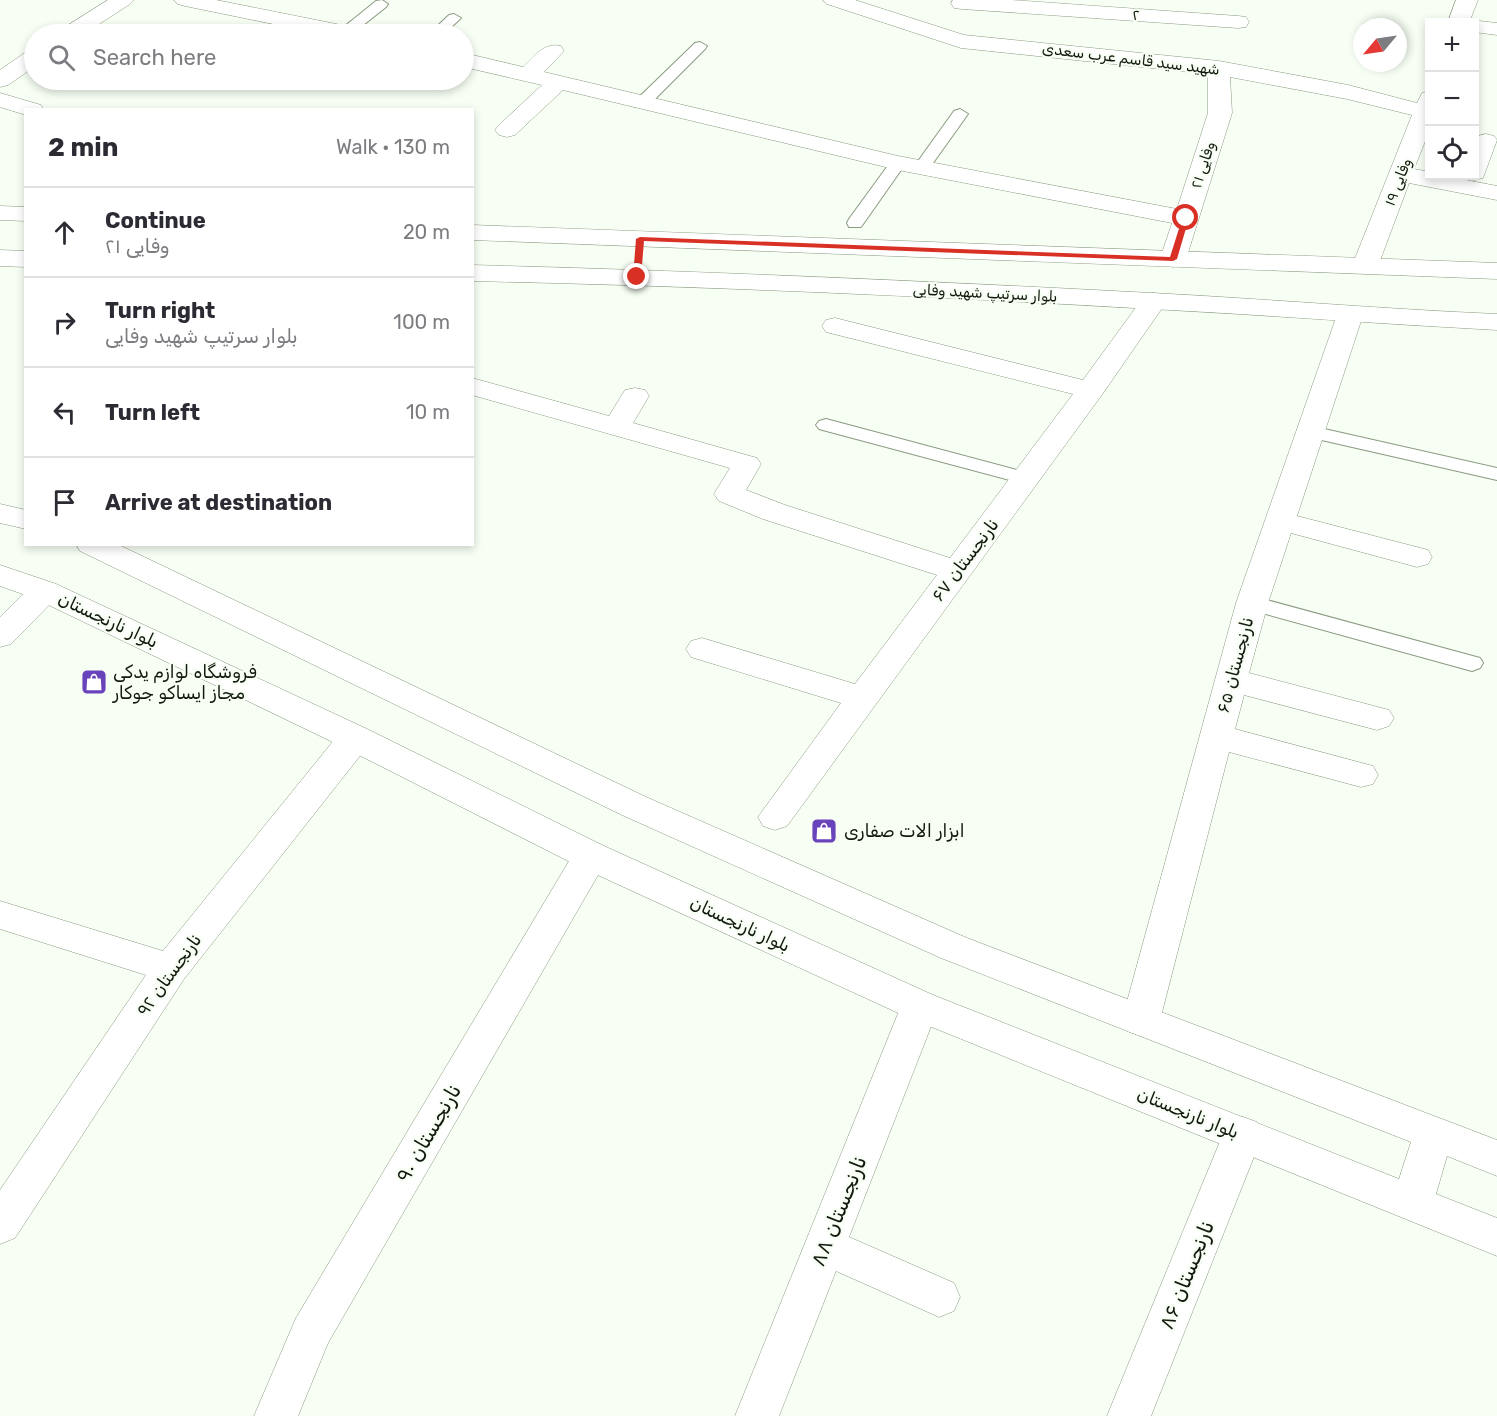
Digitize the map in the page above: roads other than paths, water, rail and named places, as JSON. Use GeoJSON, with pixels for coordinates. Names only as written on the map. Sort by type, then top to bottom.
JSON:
{"type":"FeatureCollection","features":[{"type":"Feature","properties":{"kind":"street"},"geometry":{"type":"LineString","coordinates":[[86,24],[123,0]]}},
{"type":"Feature","properties":{"kind":"street"},"geometry":{"type":"LineString","coordinates":[[185,0],[300,24]]}},
{"type":"Feature","properties":{"kind":"street","name":"شهید سید قاسم عرب سعدی"},"geometry":{"type":"LineString","coordinates":[[834,0],[961,41],[1219,68],[1425,107]]}},
{"type":"Feature","properties":{"kind":"street"},"geometry":{"type":"LineString","coordinates":[[1460,18],[1467,0]]}},
{"type":"Feature","properties":{"kind":"street"},"geometry":{"type":"LineString","coordinates":[[961,41],[962,1]]}},
{"type":"Feature","properties":{"kind":"street","name":"۲"},"geometry":{"type":"LineString","coordinates":[[962,1],[1238,22]]}},
{"type":"Feature","properties":{"kind":"street"},"geometry":{"type":"LineString","coordinates":[[1479,26],[1497,29]]}},
{"type":"Feature","properties":{"kind":"street"},"geometry":{"type":"LineString","coordinates":[[526,76],[553,51]]}},
{"type":"Feature","properties":{"kind":"street"},"geometry":{"type":"LineString","coordinates":[[474,63],[641,104],[898,163],[1186,218]]}},
{"type":"Feature","properties":{"kind":"street"},"geometry":{"type":"LineString","coordinates":[[0,80],[24,64]]}},
{"type":"Feature","properties":{"kind":"street","name":"وفایی ۲۱"},"geometry":{"type":"LineString","coordinates":[[1173,259],[1220,113],[1219,68]]}},
{"type":"Feature","properties":{"kind":"street"},"geometry":{"type":"LineString","coordinates":[[507,130],[558,83]]}},
{"type":"Feature","properties":{"kind":"street"},"geometry":{"type":"LineString","coordinates":[[0,100],[26,108]]}},
{"type":"Feature","properties":{"kind":"street","name":"وفایی ۱۹"},"geometry":{"type":"LineString","coordinates":[[1365,266],[1425,115]]}},
{"type":"Feature","properties":{"kind":"street"},"geometry":{"type":"LineString","coordinates":[[1479,160],[1489,127]]}},
{"type":"Feature","properties":{"kind":"street"},"geometry":{"type":"LineString","coordinates":[[1401,174],[1425,176]]}},
{"type":"Feature","properties":{"kind":"street"},"geometry":{"type":"LineString","coordinates":[[1475,180],[1497,193]]}},
{"type":"Feature","properties":{"kind":"street"},"geometry":{"type":"LineString","coordinates":[[0,213],[24,214]]}},
{"type":"Feature","properties":{"kind":"street"},"geometry":{"type":"LineString","coordinates":[[474,232],[1497,271]]}},
{"type":"Feature","properties":{"kind":"street"},"geometry":{"type":"LineString","coordinates":[[637,277],[640,239]]}},
{"type":"Feature","properties":{"kind":"street"},"geometry":{"type":"LineString","coordinates":[[0,258],[24,260]]}},
{"type":"Feature","properties":{"kind":"street","name":"بلوار سرتیپ شهید وفایی"},"geometry":{"type":"LineString","coordinates":[[474,273],[637,277],[1154,300],[1350,315],[1497,322]]}},
{"type":"Feature","properties":{"kind":"street","name":"نارنجستان ۶۷"},"geometry":{"type":"LineString","coordinates":[[775,817],[861,697],[958,571],[1091,390],[1154,300]]}},
{"type":"Feature","properties":{"kind":"street","name":"نارنجستان ۶۵"},"geometry":{"type":"LineString","coordinates":[[1142,1020],[1252,603],[1350,315]]}},
{"type":"Feature","properties":{"kind":"street"},"geometry":{"type":"LineString","coordinates":[[835,326],[1091,390]]}},
{"type":"Feature","properties":{"kind":"street"},"geometry":{"type":"LineString","coordinates":[[474,387],[747,464],[729,494],[774,512],[958,571]]}},
{"type":"Feature","properties":{"kind":"street"},"geometry":{"type":"LineString","coordinates":[[616,427],[635,396]]}},
{"type":"Feature","properties":{"kind":"street"},"geometry":{"type":"LineString","coordinates":[[0,513],[24,519]]}},
{"type":"Feature","properties":{"kind":"street"},"geometry":{"type":"LineString","coordinates":[[1281,521],[1418,557]]}},
{"type":"Feature","properties":{"kind":"street"},"geometry":{"type":"LineString","coordinates":[[95,546],[634,806],[954,948],[1497,1158]]}},
{"type":"Feature","properties":{"kind":"street","name":"بلوار نارنجستان"},"geometry":{"type":"LineString","coordinates":[[0,575],[45,591],[355,738],[591,856],[920,1006],[1497,1237]]}},
{"type":"Feature","properties":{"kind":"street"},"geometry":{"type":"LineString","coordinates":[[0,636],[45,591]]}},
{"type":"Feature","properties":{"kind":"street"},"geometry":{"type":"LineString","coordinates":[[702,649],[861,697]]}},
{"type":"Feature","properties":{"kind":"street"},"geometry":{"type":"LineString","coordinates":[[1231,680],[1377,718]]}},
{"type":"Feature","properties":{"kind":"street"},"geometry":{"type":"LineString","coordinates":[[1216,736],[1361,775]]}},
{"type":"Feature","properties":{"kind":"street","name":"نارنجستان ۹۲"},"geometry":{"type":"LineString","coordinates":[[5,1208],[171,968],[355,738]]}},
{"type":"Feature","properties":{"kind":"street","name":"نارنجستان ۹۰"},"geometry":{"type":"LineString","coordinates":[[276,1416],[311,1332],[591,856]]}},
{"type":"Feature","properties":{"kind":"street"},"geometry":{"type":"LineString","coordinates":[[0,915],[171,968]]}},
{"type":"Feature","properties":{"kind":"street","name":"نارنجستان ۸۸"},"geometry":{"type":"LineString","coordinates":[[757,1416],[920,1006]]}},
{"type":"Feature","properties":{"kind":"street","name":"نارنجستان ۸۶"},"geometry":{"type":"LineString","coordinates":[[1129,1416],[1243,1134]]}},
{"type":"Feature","properties":{"kind":"street"},"geometry":{"type":"LineString","coordinates":[[1412,1203],[1434,1134]]}},
{"type":"Feature","properties":{"kind":"street"},"geometry":{"type":"LineString","coordinates":[[824,1246],[939,1297]]}},
{"type":"Feature","properties":{"kind":"lane"},"geometry":{"type":"LineString","coordinates":[[359,24],[381,4]]}},
{"type":"Feature","properties":{"kind":"lane"},"geometry":{"type":"LineString","coordinates":[[447,24],[454,18]]}},
{"type":"Feature","properties":{"kind":"lane"},"geometry":{"type":"LineString","coordinates":[[641,104],[700,46]]}},
{"type":"Feature","properties":{"kind":"lane"},"geometry":{"type":"LineString","coordinates":[[922,167],[960,114]]}},
{"type":"Feature","properties":{"kind":"lane"},"geometry":{"type":"LineString","coordinates":[[855,223],[898,163]]}},
{"type":"Feature","properties":{"kind":"lane"},"geometry":{"type":"LineString","coordinates":[[826,425],[1025,478]]}},
{"type":"Feature","properties":{"kind":"lane"},"geometry":{"type":"LineString","coordinates":[[1311,432],[1497,474]]}},
{"type":"Feature","properties":{"kind":"lane"},"geometry":{"type":"LineString","coordinates":[[1252,603],[1472,663]]}},
{"type":"Feature","properties":{"kind":"place","name":"فروشگاه لوازم یدکی مجاز ایساکو جوکار"},"geometry":{"type":"Point","coordinates":[94,682]}},
{"type":"Feature","properties":{"kind":"place","name":"ابزار الات صفاری"},"geometry":{"type":"Point","coordinates":[824,831]}}]}
